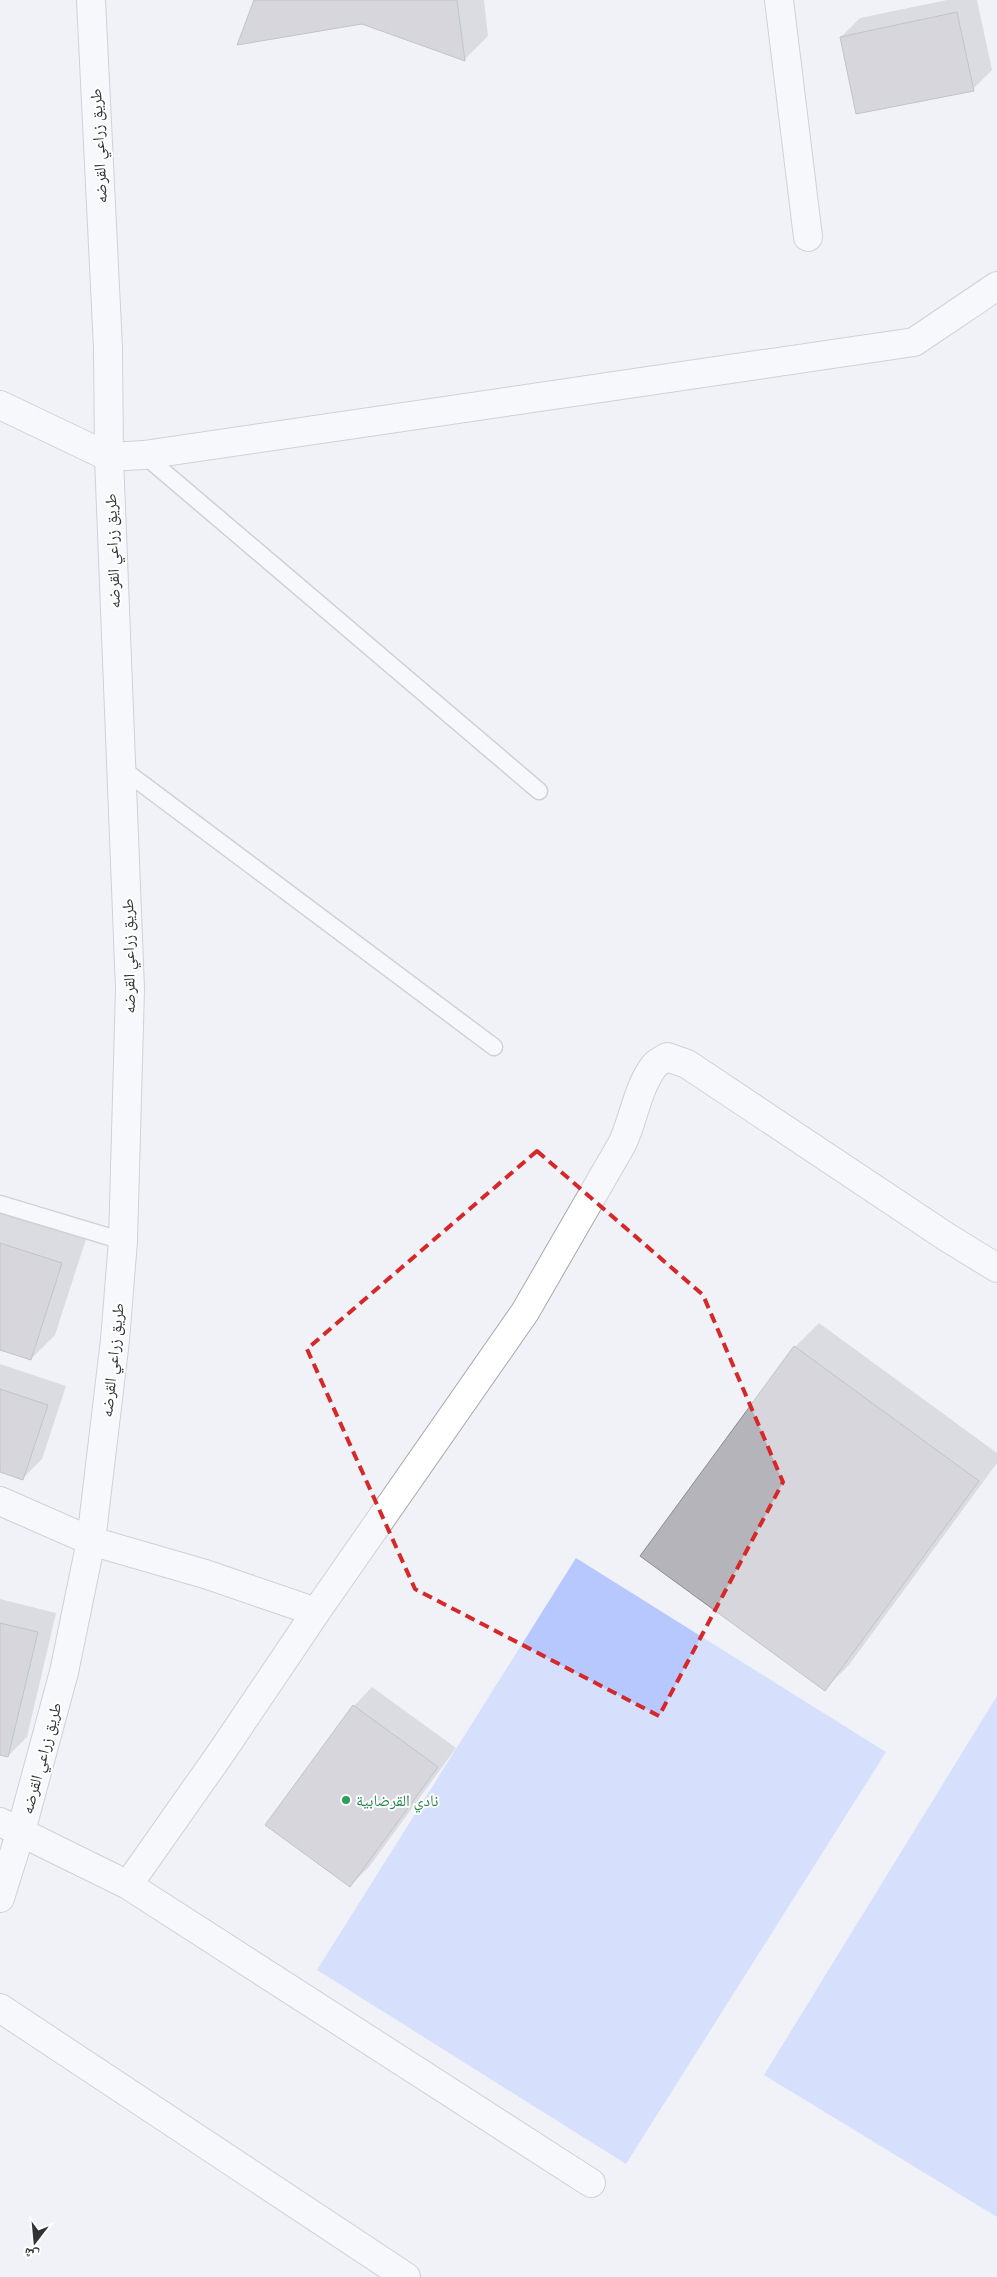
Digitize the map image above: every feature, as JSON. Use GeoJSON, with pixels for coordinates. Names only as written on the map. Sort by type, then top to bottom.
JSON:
{"type":"FeatureCollection","features":[{"type":"Feature","properties":{"kind":"street","name":"طريق زراعي القرضه"},"geometry":{"type":"LineString","coordinates":[[0,1898],[11,1827],[64,1672],[91,1541],[116,1340],[123,1241],[130,989],[109,458],[108,348],[92,0]]}},
{"type":"Feature","properties":{"kind":"street"},"geometry":{"type":"LineString","coordinates":[[779,0],[808,236]]}},
{"type":"Feature","properties":{"kind":"street"},"geometry":{"type":"LineString","coordinates":[[0,405],[109,458],[144,455],[914,342],[997,286]]}},
{"type":"Feature","properties":{"kind":"street"},"geometry":{"type":"LineString","coordinates":[[128,1885],[525,1312],[622,1144],[631,1125],[638,1097],[655,1065],[667,1058],[687,1064],[945,1236],[997,1268]]}},
{"type":"Feature","properties":{"kind":"street"},"geometry":{"type":"LineString","coordinates":[[0,1501],[91,1541],[205,1574],[316,1612]]}},
{"type":"Feature","properties":{"kind":"street"},"geometry":{"type":"LineString","coordinates":[[11,1827],[128,1885],[591,2183]]}},
{"type":"Feature","properties":{"kind":"street"},"geometry":{"type":"LineString","coordinates":[[0,2008],[406,2277]]}},
{"type":"Feature","properties":{"kind":"lane"},"geometry":{"type":"LineString","coordinates":[[144,455],[538,791]]}},
{"type":"Feature","properties":{"kind":"lane"},"geometry":{"type":"LineString","coordinates":[[120,768],[494,1047]]}},
{"type":"Feature","properties":{"kind":"lane"},"geometry":{"type":"LineString","coordinates":[[0,1204],[123,1241]]}},
{"type":"Feature","properties":{"kind":"highlighted area"},"geometry":{"type":"Polygon","coordinates":[[[537,1151],[703,1295],[783,1482],[659,1716],[415,1589],[307,1349],[537,1151]]]}},
{"type":"Feature","properties":{"kind":"shaded area"},"geometry":{"type":"Polygon","coordinates":[[[576,1558],[886,1752],[626,2164],[317,1970],[576,1558]]]}},
{"type":"Feature","properties":{"kind":"shaded area"},"geometry":{"type":"Polygon","coordinates":[[[997,1696],[997,2217],[764,2075],[997,1696]]]}},
{"type":"Feature","properties":{"kind":"building"},"geometry":{"type":"Polygon","coordinates":[[[254,0],[457,0],[465,61],[362,24],[237,45],[254,0]]]}},
{"type":"Feature","properties":{"kind":"building"},"geometry":{"type":"Polygon","coordinates":[[[957,12],[974,91],[856,114],[840,37],[957,12]]]}},
{"type":"Feature","properties":{"kind":"building"},"geometry":{"type":"Polygon","coordinates":[[[0,1243],[62,1263],[31,1360],[0,1350],[0,1243]]]}},
{"type":"Feature","properties":{"kind":"building"},"geometry":{"type":"Polygon","coordinates":[[[794,1346],[979,1481],[825,1691],[640,1556],[794,1346]]]}},
{"type":"Feature","properties":{"kind":"building"},"geometry":{"type":"Polygon","coordinates":[[[0,1389],[48,1405],[23,1480],[0,1472],[0,1389]]]}},
{"type":"Feature","properties":{"kind":"building"},"geometry":{"type":"Polygon","coordinates":[[[0,1623],[38,1632],[8,1757],[0,1755],[0,1623]]]}},
{"type":"Feature","properties":{"kind":"building"},"geometry":{"type":"Polygon","coordinates":[[[353,1705],[438,1767],[350,1887],[265,1825],[353,1705]]]}},
{"type":"Feature","properties":{"kind":"place","name":"نادي القرضابية"},"geometry":{"type":"Point","coordinates":[346,1800]}}]}
